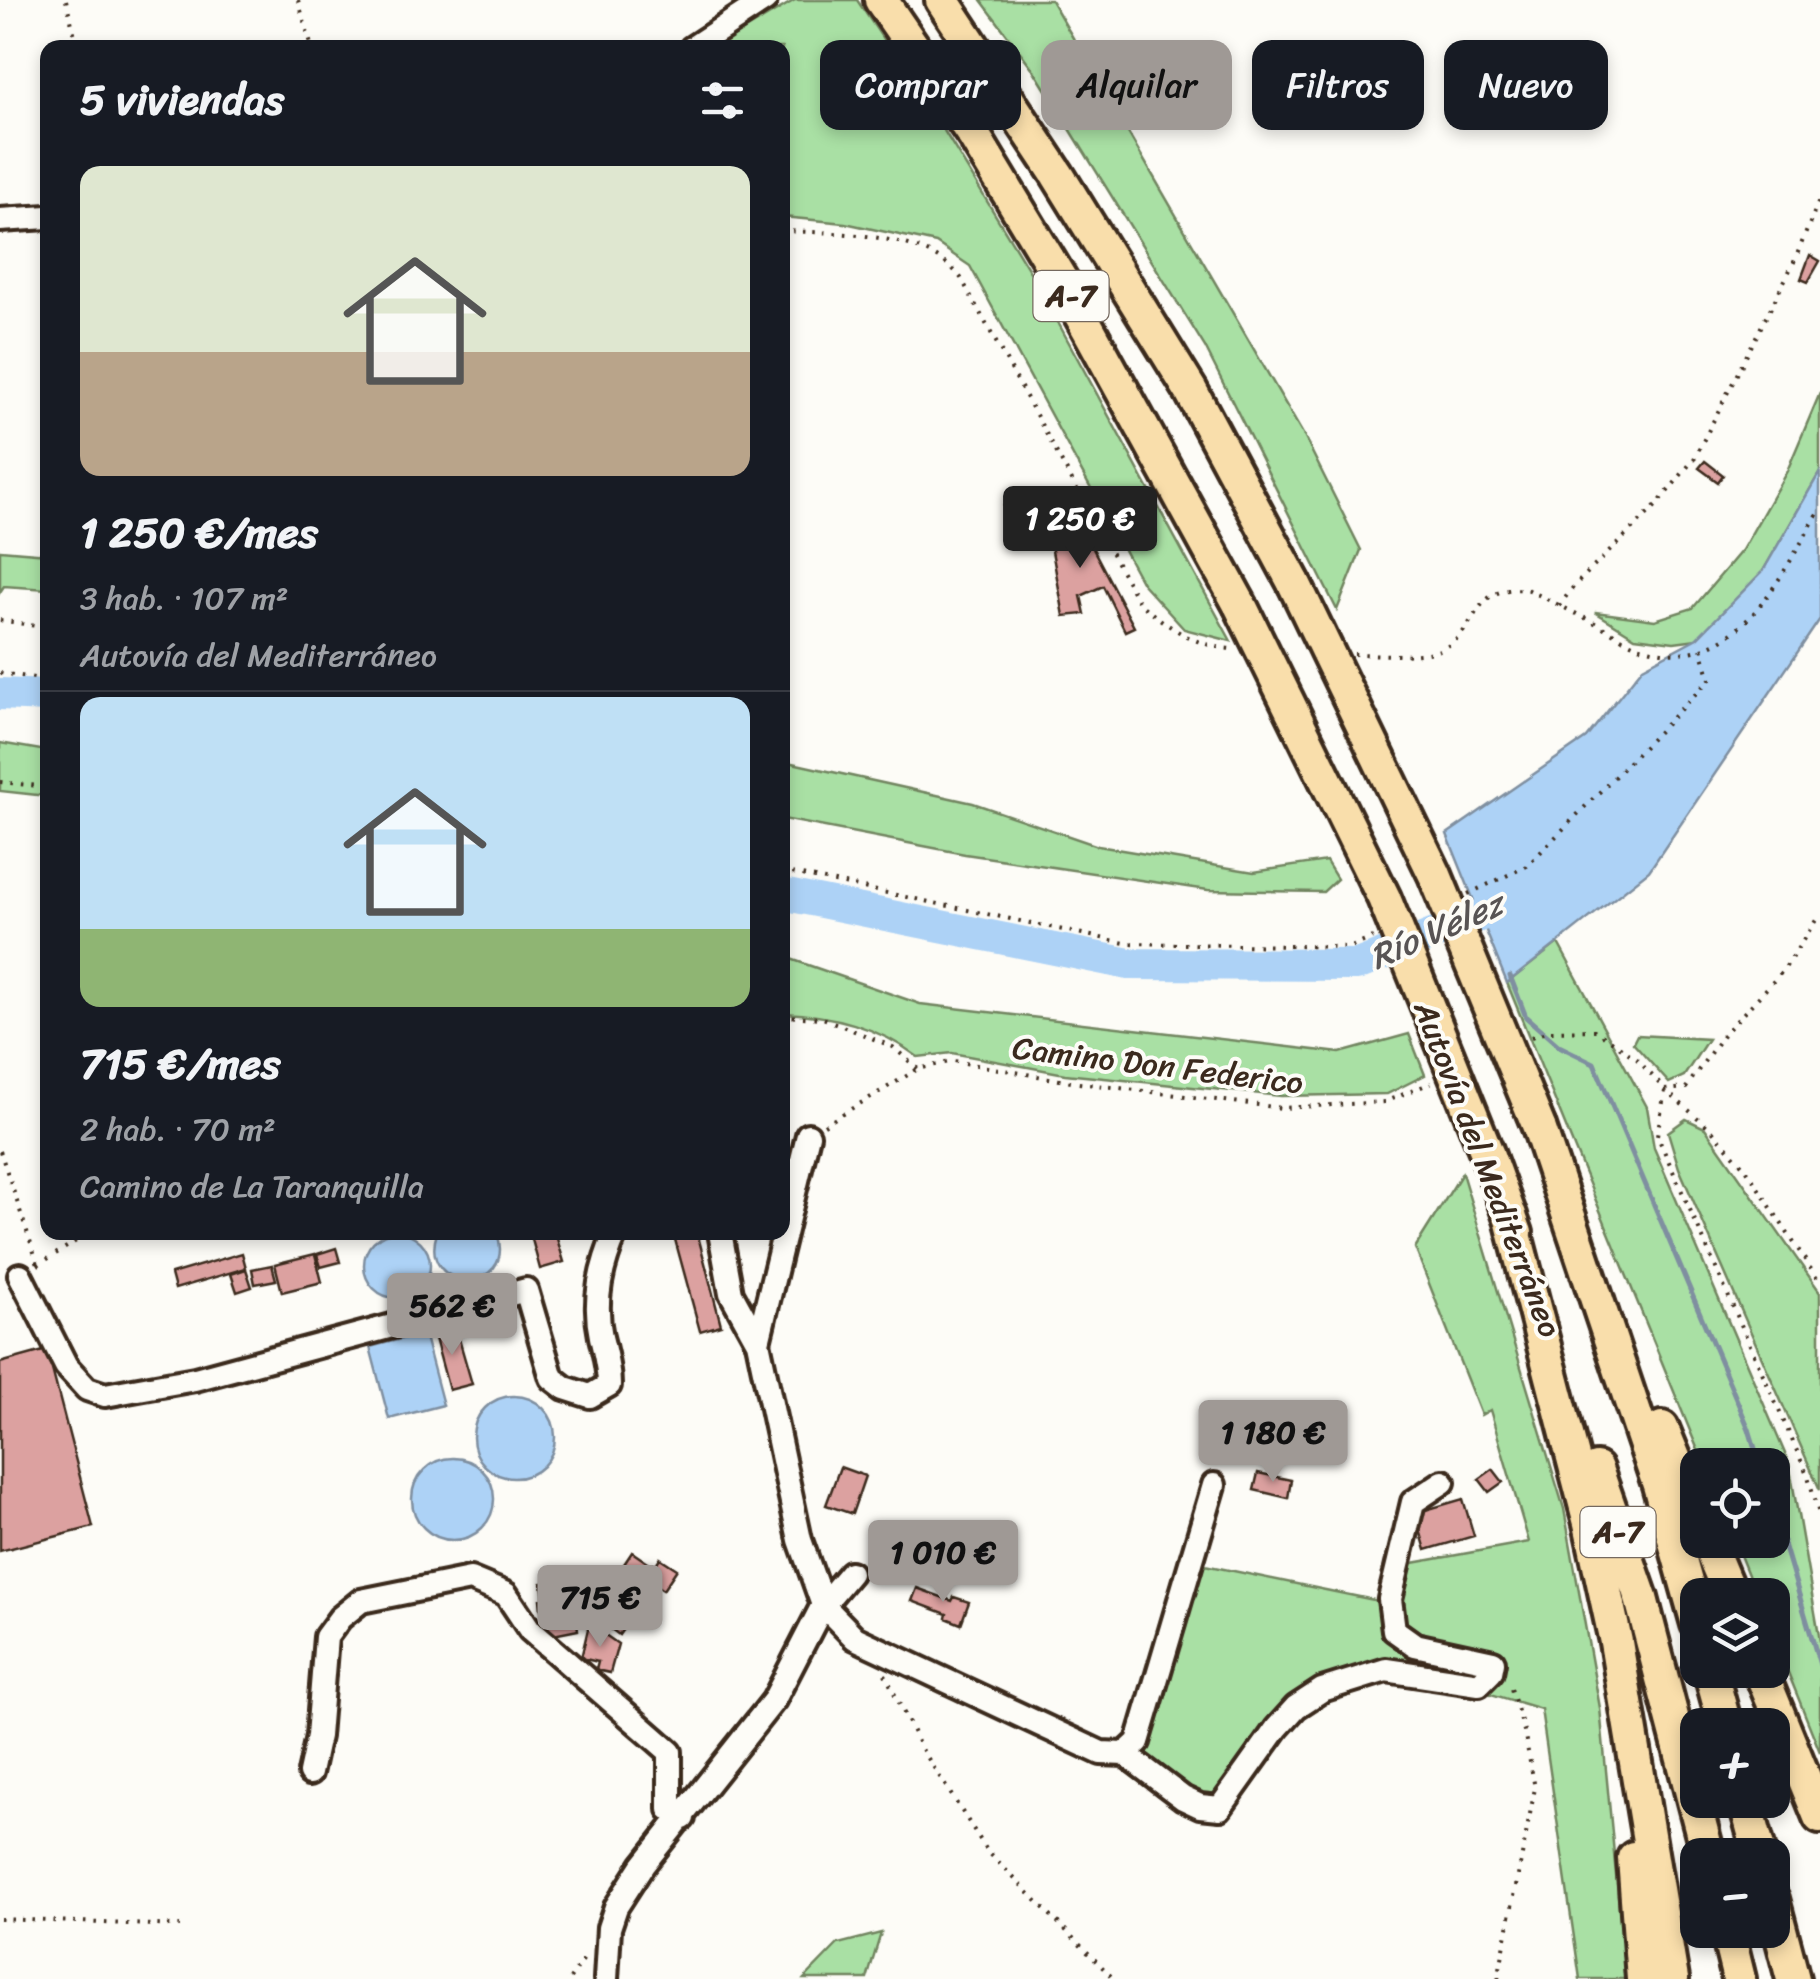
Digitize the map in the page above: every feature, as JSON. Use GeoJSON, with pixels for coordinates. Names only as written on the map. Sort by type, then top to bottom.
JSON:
{"type":"FeatureCollection","features":[{"type":"Feature","properties":{"kind":"highway","name":"Autovía del Mediterráneo"},"geometry":{"type":"LineString","coordinates":[[881,0],[974,136],[1067,290],[1240,605],[1384,898],[1487,1152],[1641,1598],[1704,1838]]}},
{"type":"Feature","properties":{"kind":"highway","name":"Autovía del Mediterráneo"},"geometry":{"type":"LineString","coordinates":[[942,0],[1057,174],[1190,391],[1294,582],[1435,875],[1539,1127],[1660,1485],[1685,1578]]}},
{"type":"Feature","properties":{"kind":"highway"},"geometry":{"type":"LineString","coordinates":[[1539,1127],[1680,1472]]}},
{"type":"Feature","properties":{"kind":"highway"},"geometry":{"type":"LineString","coordinates":[[1510,1216],[1590,1523],[1626,1699],[1672,1979]]}},
{"type":"Feature","properties":{"kind":"highway"},"geometry":{"type":"LineString","coordinates":[[1767,1688],[1820,1817]]}},
{"type":"Feature","properties":{"kind":"highway"},"geometry":{"type":"LineString","coordinates":[[1626,1699],[1624,1738],[1643,1979]]}},
{"type":"Feature","properties":{"kind":"highway"},"geometry":{"type":"LineString","coordinates":[[1731,1948],[1739,1979]]}},
{"type":"Feature","properties":{"kind":"highway"},"geometry":{"type":"LineString","coordinates":[[1785,1948],[1792,1979]]}},
{"type":"Feature","properties":{"kind":"street"},"geometry":{"type":"LineString","coordinates":[[704,40],[764,0]]}},
{"type":"Feature","properties":{"kind":"street"},"geometry":{"type":"LineString","coordinates":[[0,220],[40,218]]}},
{"type":"Feature","properties":{"kind":"street"},"geometry":{"type":"LineString","coordinates":[[790,1210],[808,1135]]}},
{"type":"Feature","properties":{"kind":"street"},"geometry":{"type":"LineString","coordinates":[[29,1270],[66,1366],[87,1388],[105,1395],[195,1378],[526,1290],[552,1378],[565,1388],[590,1396],[609,1386],[598,1312],[599,1284],[612,1240]]}},
{"type":"Feature","properties":{"kind":"street"},"geometry":{"type":"LineString","coordinates":[[721,1240],[731,1293],[758,1342],[800,1540],[823,1605],[855,1638],[1101,1753],[1126,1754],[1200,1806],[1220,1808],[1296,1707],[1322,1690],[1386,1670],[1479,1684],[1491,1672],[1492,1662],[1415,1645],[1394,1630],[1390,1599],[1413,1502],[1444,1482]]}},
{"type":"Feature","properties":{"kind":"street"},"geometry":{"type":"LineString","coordinates":[[758,1342],[783,1240]]}},
{"type":"Feature","properties":{"kind":"street"},"geometry":{"type":"LineString","coordinates":[[1126,1754],[1138,1742],[1214,1486]]}},
{"type":"Feature","properties":{"kind":"street"},"geometry":{"type":"LineString","coordinates":[[606,1979],[607,1944],[616,1907],[643,1865],[774,1700],[823,1605],[850,1573]]}},
{"type":"Feature","properties":{"kind":"street"},"geometry":{"type":"LineString","coordinates":[[310,1773],[318,1736],[326,1638],[340,1618],[361,1601],[470,1578],[506,1594],[530,1630],[670,1752],[670,1808],[683,1818]]}},
{"type":"Feature","properties":{"kind":"path"},"geometry":{"type":"LineString","coordinates":[[66,0],[76,40]]}},
{"type":"Feature","properties":{"kind":"path"},"geometry":{"type":"LineString","coordinates":[[298,0],[310,40]]}},
{"type":"Feature","properties":{"kind":"path"},"geometry":{"type":"LineString","coordinates":[[1559,606],[1574,586],[1656,506],[1694,459],[1794,262],[1820,198]]}},
{"type":"Feature","properties":{"kind":"path"},"geometry":{"type":"LineString","coordinates":[[790,232],[840,232],[895,242],[948,261],[961,278],[1139,603],[1176,633],[1221,648],[1239,649]]}},
{"type":"Feature","properties":{"kind":"path"},"geometry":{"type":"LineString","coordinates":[[1347,653],[1392,655],[1442,649],[1498,591],[1512,588],[1529,590],[1632,644],[1670,653],[1701,649],[1740,630],[1762,606],[1820,510]]}},
{"type":"Feature","properties":{"kind":"path"},"geometry":{"type":"LineString","coordinates":[[0,620],[40,627]]}},
{"type":"Feature","properties":{"kind":"path"},"geometry":{"type":"LineString","coordinates":[[1456,899],[1527,866],[1579,813],[1710,679],[1701,649]]}},
{"type":"Feature","properties":{"kind":"path"},"geometry":{"type":"LineString","coordinates":[[0,674],[40,679]]}},
{"type":"Feature","properties":{"kind":"path"},"geometry":{"type":"LineString","coordinates":[[0,782],[40,787]]}},
{"type":"Feature","properties":{"kind":"path"},"geometry":{"type":"LineString","coordinates":[[790,872],[1125,943],[1352,948],[1386,931]]}},
{"type":"Feature","properties":{"kind":"path"},"geometry":{"type":"LineString","coordinates":[[1665,1090],[1686,1088],[1722,1036],[1783,970],[1820,914]]}},
{"type":"Feature","properties":{"kind":"path"},"geometry":{"type":"LineString","coordinates":[[790,1016],[823,1018],[893,1047],[918,1069]]}},
{"type":"Feature","properties":{"kind":"path"},"geometry":{"type":"LineString","coordinates":[[1532,1037],[1549,1031],[1596,1030],[1637,1059],[1665,1090],[1712,1130],[1746,1170],[1820,1283]]}},
{"type":"Feature","properties":{"kind":"path","name":"Camino Don Federico"},"geometry":{"type":"LineString","coordinates":[[808,1135],[918,1069],[954,1062],[1071,1082],[1282,1108],[1384,1102],[1441,1078]]}},
{"type":"Feature","properties":{"kind":"path"},"geometry":{"type":"LineString","coordinates":[[1665,1090],[1657,1134],[1808,1476],[1820,1518]]}},
{"type":"Feature","properties":{"kind":"path"},"geometry":{"type":"LineString","coordinates":[[0,1152],[29,1270],[78,1240]]}},
{"type":"Feature","properties":{"kind":"path"},"geometry":{"type":"LineString","coordinates":[[1492,1662],[1504,1664],[1524,1731],[1535,1788],[1498,1979]]}},
{"type":"Feature","properties":{"kind":"path"},"geometry":{"type":"LineString","coordinates":[[885,1672],[920,1746],[988,1852],[1114,1979]]}},
{"type":"Feature","properties":{"kind":"path"},"geometry":{"type":"LineString","coordinates":[[0,1919],[180,1926]]}},
{"type":"Feature","properties":{"kind":"green space"},"geometry":{"type":"Polygon","coordinates":[[[795,0],[857,0],[884,40],[820,40],[820,130],[944,130],[1035,280],[1231,641],[1184,629],[1142,583],[970,266],[936,243],[845,223],[790,218],[790,40],[728,40],[795,0]]]}},
{"type":"Feature","properties":{"kind":"green space"},"geometry":{"type":"Polygon","coordinates":[[[981,0],[1051,0],[1074,40],[1041,40],[1041,82],[1021,53],[1021,40],[1011,40],[981,0]]]}},
{"type":"Feature","properties":{"kind":"green space"},"geometry":{"type":"Polygon","coordinates":[[[1071,130],[1126,130],[1303,434],[1361,550],[1337,610],[1205,347],[1071,130]]]}},
{"type":"Feature","properties":{"kind":"green space"},"geometry":{"type":"Polygon","coordinates":[[[1820,393],[1820,472],[1763,571],[1697,639],[1674,642],[1635,637],[1595,612],[1655,620],[1693,608],[1742,550],[1787,471],[1820,393]]]}},
{"type":"Feature","properties":{"kind":"green space"},"geometry":{"type":"Polygon","coordinates":[[[0,550],[40,553],[40,589],[4,586],[0,592],[0,550]]]}},
{"type":"Feature","properties":{"kind":"green space"},"geometry":{"type":"Polygon","coordinates":[[[0,743],[40,750],[40,795],[0,791],[0,743]]]}},
{"type":"Feature","properties":{"kind":"green space"},"geometry":{"type":"Polygon","coordinates":[[[790,763],[973,803],[1098,846],[1254,872],[1326,861],[1337,879],[1323,892],[1208,890],[965,854],[790,820],[790,763]]]}},
{"type":"Feature","properties":{"kind":"green space"},"geometry":{"type":"Polygon","coordinates":[[[1558,943],[1647,1107],[1654,1148],[1783,1448],[1697,1448],[1507,983],[1558,943]]]}},
{"type":"Feature","properties":{"kind":"green space"},"geometry":{"type":"Polygon","coordinates":[[[790,959],[920,1004],[1340,1053],[1409,1034],[1425,1075],[1387,1094],[1281,1096],[1065,1074],[952,1053],[918,1057],[886,1037],[820,1016],[790,1014],[790,959]]]}},
{"type":"Feature","properties":{"kind":"green space"},"geometry":{"type":"Polygon","coordinates":[[[1637,1035],[1708,1039],[1684,1076],[1669,1083],[1633,1043],[1637,1035]]]}},
{"type":"Feature","properties":{"kind":"green space"},"geometry":{"type":"Polygon","coordinates":[[[1686,1119],[1705,1128],[1820,1292],[1820,1490],[1679,1168],[1668,1132],[1686,1119]]]}},
{"type":"Feature","properties":{"kind":"green space"},"geometry":{"type":"Polygon","coordinates":[[[1462,1173],[1564,1509],[1600,1708],[1626,1979],[1580,1979],[1541,1709],[1404,1668],[1312,1695],[1219,1817],[1144,1759],[1195,1563],[1379,1601],[1402,1565],[1529,1542],[1490,1410],[1481,1415],[1415,1248],[1462,1173]]]}},
{"type":"Feature","properties":{"kind":"green space"},"geometry":{"type":"Polygon","coordinates":[[[1790,1469],[1820,1641],[1820,1752],[1790,1677],[1790,1578],[1749,1578],[1741,1558],[1790,1558],[1790,1469]]]}},
{"type":"Feature","properties":{"kind":"green space"},"geometry":{"type":"Polygon","coordinates":[[[881,1933],[867,1979],[804,1979],[838,1944],[881,1933]]]}},
{"type":"Feature","properties":{"kind":"water"},"geometry":{"type":"Polygon","coordinates":[[[1820,472],[1820,619],[1649,871],[1507,983],[1447,834],[1586,738],[1643,667],[1697,638],[1763,571],[1820,472]]]}},
{"type":"Feature","properties":{"kind":"water"},"geometry":{"type":"Polygon","coordinates":[[[377,1240],[417,1240],[427,1252],[427,1278],[410,1295],[384,1295],[367,1278],[367,1252],[377,1240]]]}},
{"type":"Feature","properties":{"kind":"water"},"geometry":{"type":"Polygon","coordinates":[[[436,1240],[498,1240],[500,1253],[494,1268],[482,1277],[467,1280],[453,1277],[441,1268],[435,1253],[436,1240]]]}},
{"type":"Feature","properties":{"kind":"water"},"geometry":{"type":"Polygon","coordinates":[[[424,1333],[443,1405],[389,1419],[370,1347],[424,1333]]]}},
{"type":"Feature","properties":{"kind":"water"},"geometry":{"type":"Polygon","coordinates":[[[514,1396],[530,1399],[543,1408],[552,1421],[552,1453],[543,1466],[530,1475],[514,1478],[498,1475],[485,1466],[476,1453],[473,1437],[476,1421],[485,1408],[498,1399],[514,1396]]]}},
{"type":"Feature","properties":{"kind":"water"},"geometry":{"type":"Polygon","coordinates":[[[453,1458],[469,1461],[482,1470],[491,1483],[491,1515],[482,1528],[469,1537],[453,1540],[437,1537],[424,1528],[415,1515],[412,1499],[415,1483],[424,1470],[437,1461],[453,1458]]]}},
{"type":"Feature","properties":{"kind":"building"},"geometry":{"type":"Polygon","coordinates":[[[1810,255],[1820,261],[1808,282],[1801,279],[1810,255]]]}},
{"type":"Feature","properties":{"kind":"building"},"geometry":{"type":"Polygon","coordinates":[[[1705,461],[1723,475],[1718,482],[1699,468],[1705,461]]]}},
{"type":"Feature","properties":{"kind":"building"},"geometry":{"type":"Polygon","coordinates":[[[1028,499],[1035,519],[1008,526],[1004,506],[1028,499]]]}},
{"type":"Feature","properties":{"kind":"building"},"geometry":{"type":"Polygon","coordinates":[[[1078,520],[1134,627],[1125,631],[1103,586],[1081,596],[1085,614],[1064,616],[1048,529],[1078,520]]]}},
{"type":"Feature","properties":{"kind":"building"},"geometry":{"type":"Polygon","coordinates":[[[532,1240],[557,1240],[564,1262],[540,1269],[532,1240]]]}},
{"type":"Feature","properties":{"kind":"building"},"geometry":{"type":"Polygon","coordinates":[[[675,1240],[699,1240],[721,1325],[700,1331],[675,1240]]]}},
{"type":"Feature","properties":{"kind":"building"},"geometry":{"type":"Polygon","coordinates":[[[336,1248],[340,1262],[321,1267],[317,1254],[336,1248]]]}},
{"type":"Feature","properties":{"kind":"building"},"geometry":{"type":"Polygon","coordinates":[[[242,1253],[246,1268],[175,1289],[171,1274],[242,1253]]]}},
{"type":"Feature","properties":{"kind":"building"},"geometry":{"type":"Polygon","coordinates":[[[315,1254],[322,1282],[282,1292],[275,1264],[315,1254]]]}},
{"type":"Feature","properties":{"kind":"building"},"geometry":{"type":"Polygon","coordinates":[[[272,1265],[276,1280],[255,1284],[252,1269],[272,1265]]]}},
{"type":"Feature","properties":{"kind":"building"},"geometry":{"type":"Polygon","coordinates":[[[246,1269],[252,1287],[237,1292],[231,1274],[246,1269]]]}},
{"type":"Feature","properties":{"kind":"building"},"geometry":{"type":"Polygon","coordinates":[[[455,1325],[472,1384],[449,1390],[433,1331],[455,1325]]]}},
{"type":"Feature","properties":{"kind":"building"},"geometry":{"type":"Polygon","coordinates":[[[47,1350],[93,1527],[0,1551],[0,1363],[47,1350]]]}},
{"type":"Feature","properties":{"kind":"building"},"geometry":{"type":"Polygon","coordinates":[[[1248,1423],[1285,1431],[1281,1448],[1245,1440],[1248,1423]]]}},
{"type":"Feature","properties":{"kind":"building"},"geometry":{"type":"Polygon","coordinates":[[[840,1467],[865,1476],[852,1514],[826,1505],[840,1467]]]}},
{"type":"Feature","properties":{"kind":"building"},"geometry":{"type":"Polygon","coordinates":[[[1493,1469],[1503,1482],[1489,1492],[1479,1479],[1493,1469]]]}},
{"type":"Feature","properties":{"kind":"building"},"geometry":{"type":"Polygon","coordinates":[[[1258,1473],[1291,1480],[1288,1498],[1254,1490],[1258,1473]]]}},
{"type":"Feature","properties":{"kind":"building"},"geometry":{"type":"Polygon","coordinates":[[[1463,1499],[1474,1536],[1426,1550],[1415,1513],[1463,1499]]]}},
{"type":"Feature","properties":{"kind":"building"},"geometry":{"type":"Polygon","coordinates":[[[632,1552],[654,1567],[660,1558],[677,1569],[663,1590],[654,1584],[619,1635],[611,1629],[618,1619],[597,1605],[632,1552]]]}},
{"type":"Feature","properties":{"kind":"building"},"geometry":{"type":"Polygon","coordinates":[[[582,1579],[580,1594],[574,1595],[578,1630],[548,1636],[545,1608],[541,1609],[542,1583],[582,1579]]]}},
{"type":"Feature","properties":{"kind":"building"},"geometry":{"type":"Polygon","coordinates":[[[917,1588],[952,1601],[954,1597],[969,1602],[961,1624],[946,1618],[947,1614],[912,1601],[917,1588]]]}},
{"type":"Feature","properties":{"kind":"building"},"geometry":{"type":"Polygon","coordinates":[[[594,1627],[618,1644],[610,1673],[596,1670],[598,1662],[581,1658],[588,1629],[594,1627]]]}},
{"type":"Feature","properties":{"kind":"waterway","name":"Río Vélez"},"geometry":{"type":"LineString","coordinates":[[0,694],[40,696]]}},
{"type":"Feature","properties":{"kind":"waterway","name":"Río Vélez"},"geometry":{"type":"LineString","coordinates":[[790,896],[1129,964],[1357,965],[1487,913],[1516,895]]}},
{"type":"Feature","properties":{"kind":"waterway"},"geometry":{"type":"LineString","coordinates":[[1510,976],[1526,1017],[1559,1046],[1594,1063],[1755,1448]]}},
{"type":"Feature","properties":{"kind":"waterway"},"geometry":{"type":"LineString","coordinates":[[1788,1558],[1820,1665]]}}]}
